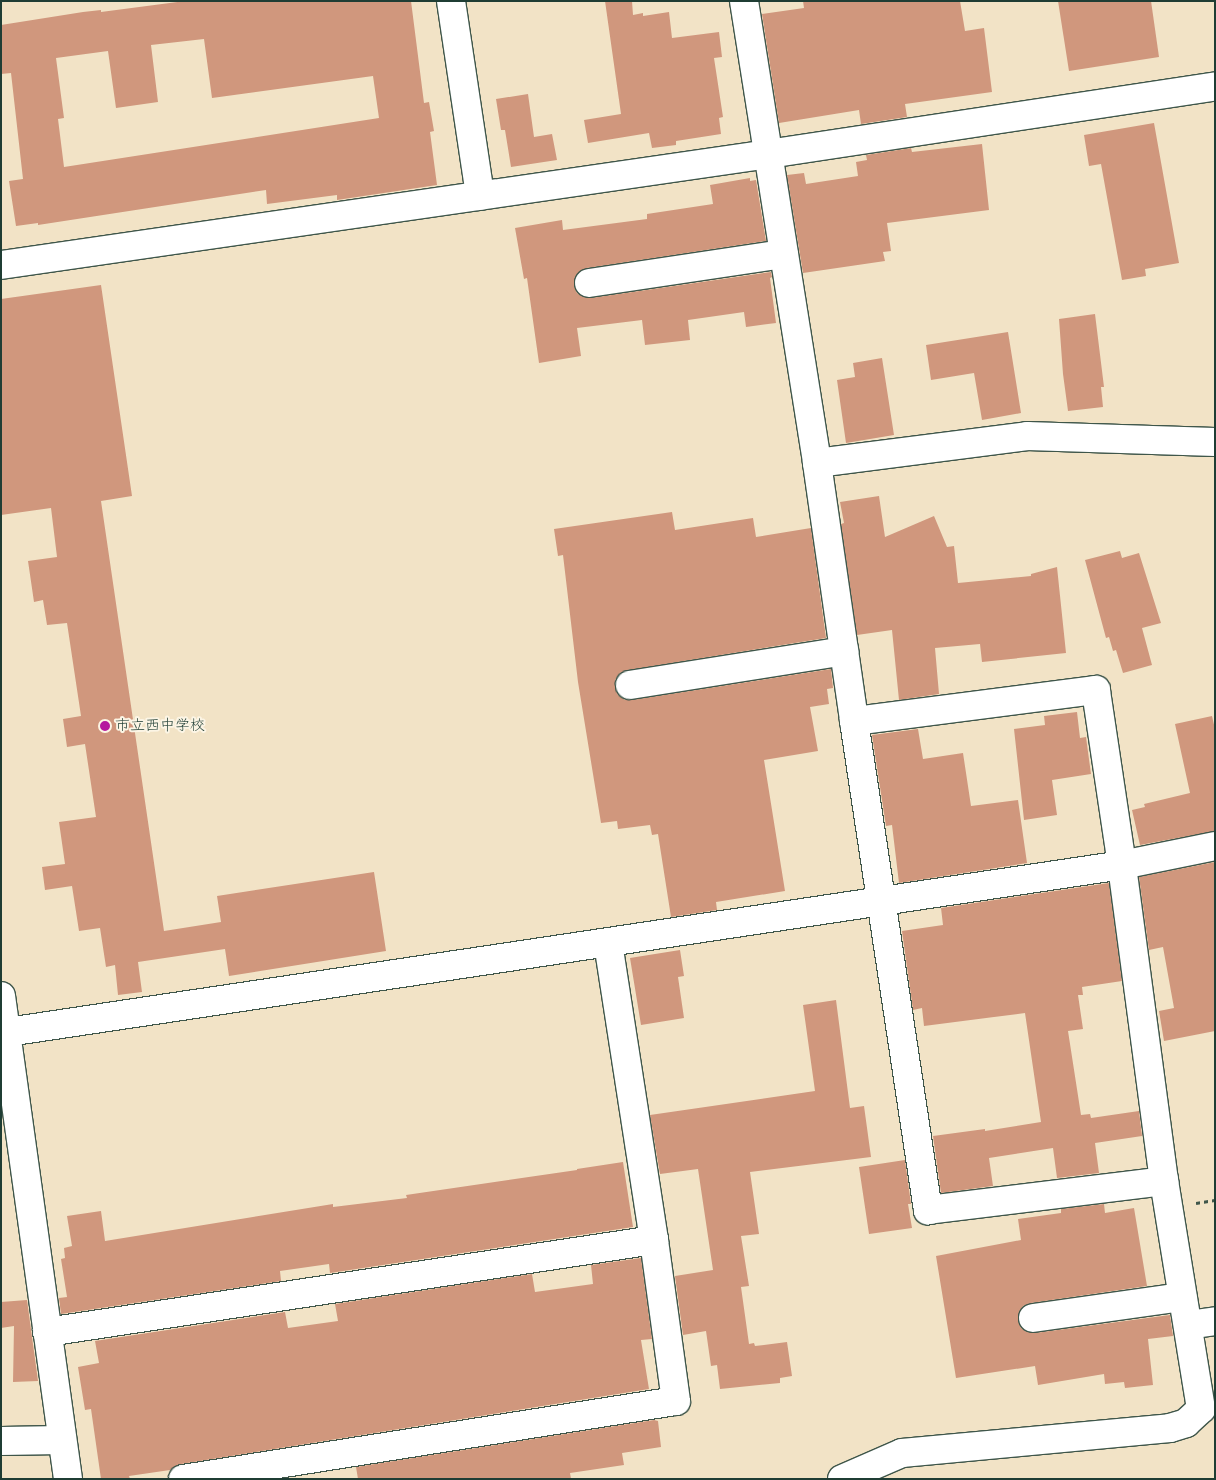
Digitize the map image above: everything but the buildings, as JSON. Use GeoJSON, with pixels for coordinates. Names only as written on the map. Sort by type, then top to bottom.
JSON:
{"type":"FeatureCollection","features":[{"type":"Feature","properties":{"kind":"street"},"geometry":{"type":"LineString","coordinates":[[452,1],[480,196]]}},
{"type":"Feature","properties":{"kind":"street"},"geometry":{"type":"LineString","coordinates":[[744,1],[817,463],[928,1210],[1164,1181]]}},
{"type":"Feature","properties":{"kind":"street"},"geometry":{"type":"LineString","coordinates":[[1,265],[768,154],[1215,86]]}},
{"type":"Feature","properties":{"kind":"street"},"geometry":{"type":"LineString","coordinates":[[590,283],[784,254]]}},
{"type":"Feature","properties":{"kind":"street"},"geometry":{"type":"LineString","coordinates":[[817,463],[1026,436],[1215,442]]}},
{"type":"Feature","properties":{"kind":"street"},"geometry":{"type":"LineString","coordinates":[[630,685],[844,651]]}},
{"type":"Feature","properties":{"kind":"street"},"geometry":{"type":"LineString","coordinates":[[842,1479],[902,1452],[1170,1428],[1186,1423],[1201,1409],[1164,1181],[1122,865],[1096,690],[854,721]]}},
{"type":"Feature","properties":{"kind":"street"},"geometry":{"type":"LineString","coordinates":[[4,1033],[1122,865],[1215,846]]}},
{"type":"Feature","properties":{"kind":"street"},"geometry":{"type":"LineString","coordinates":[[182,1479],[676,1401],[654,1240],[608,943]]}},
{"type":"Feature","properties":{"kind":"street"},"geometry":{"type":"LineString","coordinates":[[1,996],[4,1033],[68,1479]]}},
{"type":"Feature","properties":{"kind":"street"},"geometry":{"type":"LineString","coordinates":[[47,1332],[654,1240]]}},
{"type":"Feature","properties":{"kind":"street"},"geometry":{"type":"LineString","coordinates":[[1033,1318],[1183,1297]]}},
{"type":"Feature","properties":{"kind":"street"},"geometry":{"type":"LineString","coordinates":[[1188,1325],[1215,1321]]}},
{"type":"Feature","properties":{"kind":"street"},"geometry":{"type":"LineString","coordinates":[[1,1441],[62,1440]]}},
{"type":"Feature","properties":{"kind":"place","name":"市立西中学校"},"geometry":{"type":"Point","coordinates":[105,726]}}]}
